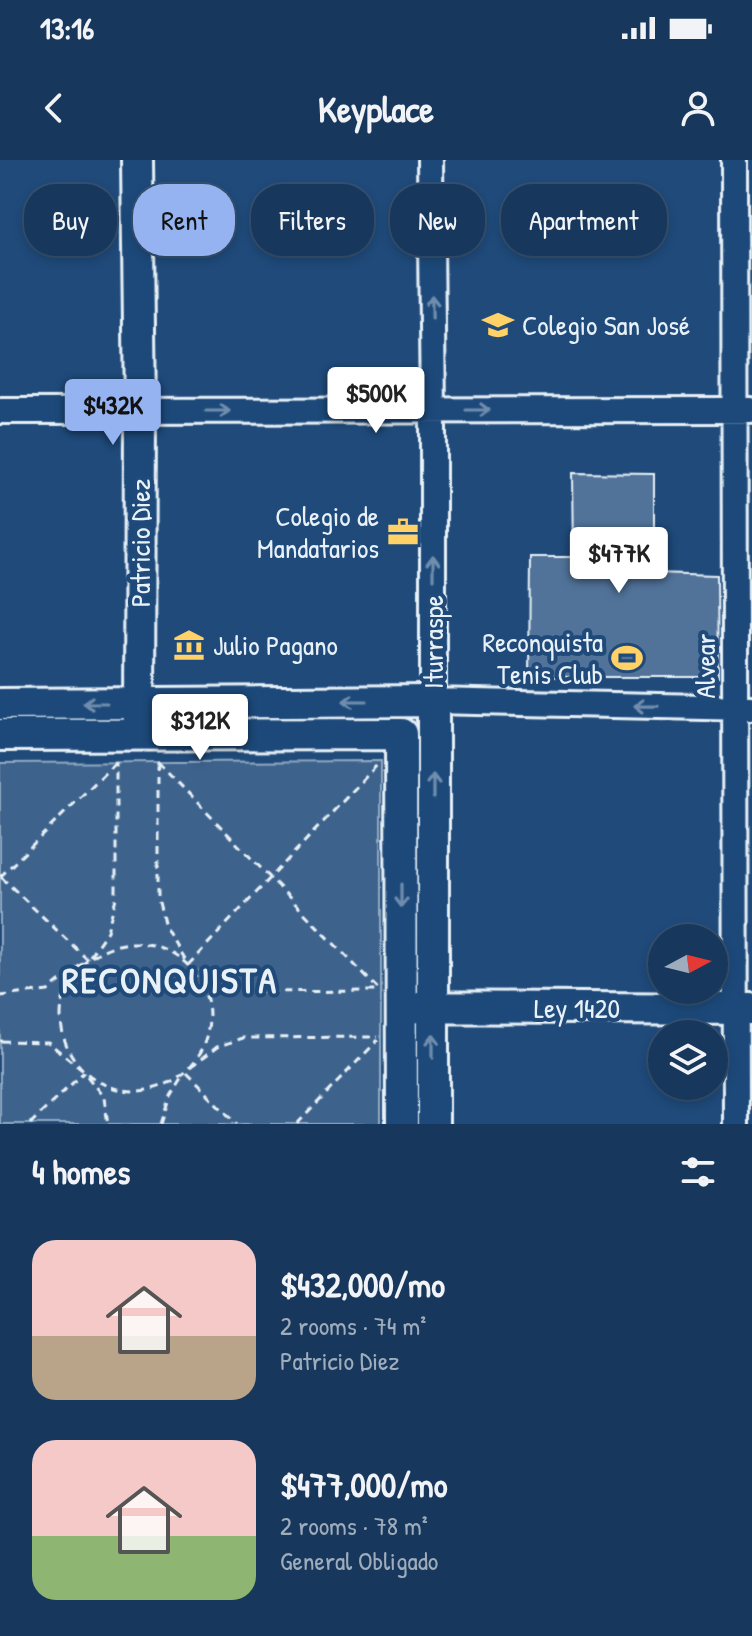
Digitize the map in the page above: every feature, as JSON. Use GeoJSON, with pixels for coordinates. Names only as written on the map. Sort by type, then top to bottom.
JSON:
{"type":"FeatureCollection","features":[{"type":"Feature","properties":{"kind":"main road","name":"Patricio Diez"},"geometry":{"type":"LineString","coordinates":[[137,160],[139,735]]}},
{"type":"Feature","properties":{"kind":"main road"},"geometry":{"type":"LineString","coordinates":[[0,704],[433,701]]}},
{"type":"Feature","properties":{"kind":"main road","name":"Iturraspe"},"geometry":{"type":"LineString","coordinates":[[433,701],[433,1124]]}},
{"type":"Feature","properties":{"kind":"main road"},"geometry":{"type":"LineString","coordinates":[[0,735],[401,734],[402,1124]]}},
{"type":"Feature","properties":{"kind":"main road","name":"Ley 1420"},"geometry":{"type":"LineString","coordinates":[[402,1007],[744,1008]]}},
{"type":"Feature","properties":{"kind":"street","name":"Iturraspe"},"geometry":{"type":"LineString","coordinates":[[430,160],[433,701]]}},
{"type":"Feature","properties":{"kind":"street","name":"Alvear"},"geometry":{"type":"LineString","coordinates":[[734,160],[744,410],[744,1008],[736,1124]]}},
{"type":"Feature","properties":{"kind":"street"},"geometry":{"type":"LineString","coordinates":[[0,411],[744,410]]}},
{"type":"Feature","properties":{"kind":"street"},"geometry":{"type":"LineString","coordinates":[[433,701],[744,708]]}},
{"type":"Feature","properties":{"kind":"path"},"geometry":{"type":"LineString","coordinates":[[188,965],[381,761]]}},
{"type":"Feature","properties":{"kind":"path"},"geometry":{"type":"LineString","coordinates":[[88,960],[0,877],[116,762],[116,898],[107,931],[88,960],[73,977],[68,988],[62,1022],[67,1045],[104,1098],[108,1124]]}},
{"type":"Feature","properties":{"kind":"path"},"geometry":{"type":"LineString","coordinates":[[0,996],[48,991],[110,947],[135,942],[160,947],[188,965],[219,986],[240,992],[381,991],[158,762],[158,898],[165,927],[188,965],[199,978],[208,1002],[209,1028],[201,1052],[170,1096],[161,1124]]}},
{"type":"Feature","properties":{"kind":"path"},"geometry":{"type":"LineString","coordinates":[[0,1041],[48,1042],[97,1080],[118,1089],[141,1091],[164,1086],[217,1047],[243,1038],[381,1037],[297,1124]]}},
{"type":"Feature","properties":{"kind":"path"},"geometry":{"type":"LineString","coordinates":[[30,1124],[84,1072]]}},
{"type":"Feature","properties":{"kind":"path"},"geometry":{"type":"LineString","coordinates":[[185,1072],[237,1124]]}},
{"type":"Feature","properties":{"kind":"shaded area"},"geometry":{"type":"Polygon","coordinates":[[[381,761],[381,1124],[0,1124],[0,763],[381,761]]]}},
{"type":"Feature","properties":{"kind":"building","name":"Reconquista Tenis Club"},"geometry":{"type":"Polygon","coordinates":[[[573,473],[654,474],[654,573],[717,575],[718,677],[529,677],[530,557],[574,557],[573,473]]]}},
{"type":"Feature","properties":{"kind":"place","name":"Colegio San José"},"geometry":{"type":"Point","coordinates":[498,325]}},
{"type":"Feature","properties":{"kind":"place","name":"Colegio de Mandatarios"},"geometry":{"type":"Point","coordinates":[403,532]}},
{"type":"Feature","properties":{"kind":"place","name":"Julio Pagano"},"geometry":{"type":"Point","coordinates":[189,645]}},
{"type":"Feature","properties":{"kind":"place","name":"Reconquista Tenis Club"},"geometry":{"type":"Point","coordinates":[627,658]}},
{"type":"Feature","properties":{"kind":"district","name":"RECONQUISTA"},"geometry":{"type":"Point","coordinates":[170,980]}}]}
